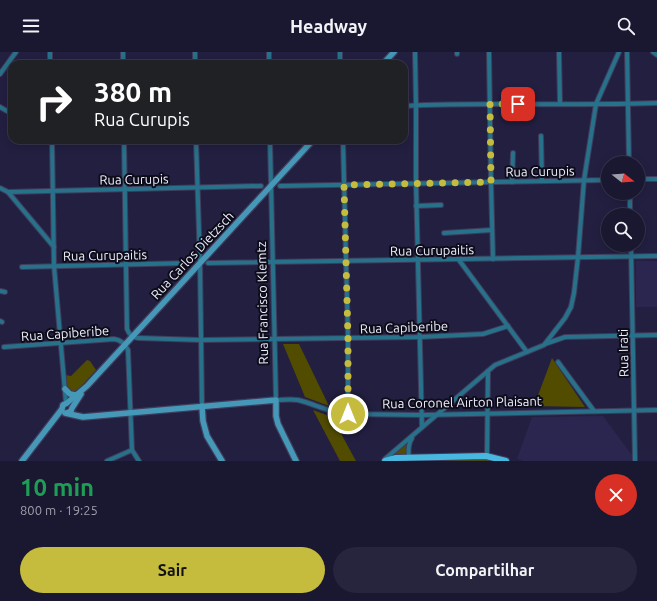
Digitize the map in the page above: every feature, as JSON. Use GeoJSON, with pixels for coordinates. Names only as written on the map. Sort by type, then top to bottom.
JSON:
{"type":"FeatureCollection","features":[{"type":"Feature","properties":{"kind":"main road"},"geometry":{"type":"LineString","coordinates":[[384,461],[396,458],[411,459],[487,456],[506,461]]}},
{"type":"Feature","properties":{"kind":"street"},"geometry":{"type":"LineString","coordinates":[[387,60],[394,52]]}},
{"type":"Feature","properties":{"kind":"street"},"geometry":{"type":"LineString","coordinates":[[415,52],[416,206],[423,415],[422,427]]}},
{"type":"Feature","properties":{"kind":"street"},"geometry":{"type":"LineString","coordinates":[[489,52],[493,259]]}},
{"type":"Feature","properties":{"kind":"street"},"geometry":{"type":"LineString","coordinates":[[559,52],[560,104]]}},
{"type":"Feature","properties":{"kind":"street"},"geometry":{"type":"LineString","coordinates":[[544,345],[565,318],[571,307],[578,257],[584,180],[596,104],[619,52]]}},
{"type":"Feature","properties":{"kind":"street"},"geometry":{"type":"LineString","coordinates":[[627,52],[629,156]]}},
{"type":"Feature","properties":{"kind":"street"},"geometry":{"type":"LineString","coordinates":[[653,52],[657,55]]}},
{"type":"Feature","properties":{"kind":"street"},"geometry":{"type":"LineString","coordinates":[[0,74],[8,63]]}},
{"type":"Feature","properties":{"kind":"street"},"geometry":{"type":"LineString","coordinates":[[408,106],[657,103]]}},
{"type":"Feature","properties":{"kind":"street"},"geometry":{"type":"LineString","coordinates":[[541,136],[542,181]]}},
{"type":"Feature","properties":{"kind":"street"},"geometry":{"type":"LineString","coordinates":[[52,144],[54,266],[64,389],[68,405],[79,416]]}},
{"type":"Feature","properties":{"kind":"street"},"geometry":{"type":"LineString","coordinates":[[124,144],[127,329],[129,334],[132,336]]}},
{"type":"Feature","properties":{"kind":"street"},"geometry":{"type":"LineString","coordinates":[[196,144],[203,421],[207,436],[222,461]]}},
{"type":"Feature","properties":{"kind":"street","name":"Rua Francisco Klemtz"},"geometry":{"type":"LineString","coordinates":[[270,144],[276,416],[294,460]]}},
{"type":"Feature","properties":{"kind":"street","name":"Rua Carlos Dietzsch"},"geometry":{"type":"LineString","coordinates":[[68,405],[309,144]]}},
{"type":"Feature","properties":{"kind":"street"},"geometry":{"type":"LineString","coordinates":[[343,144],[348,338],[348,414]]}},
{"type":"Feature","properties":{"kind":"street"},"geometry":{"type":"LineString","coordinates":[[512,182],[513,153]]}},
{"type":"Feature","properties":{"kind":"street"},"geometry":{"type":"LineString","coordinates":[[645,179],[657,179]]}},
{"type":"Feature","properties":{"kind":"street","name":"Rua Curupis"},"geometry":{"type":"LineString","coordinates":[[280,186],[601,180]]}},
{"type":"Feature","properties":{"kind":"street","name":"Rua Curupis"},"geometry":{"type":"LineString","coordinates":[[8,192],[261,186]]}},
{"type":"Feature","properties":{"kind":"street"},"geometry":{"type":"LineString","coordinates":[[0,188],[8,192],[54,247]]}},
{"type":"Feature","properties":{"kind":"street"},"geometry":{"type":"LineString","coordinates":[[416,206],[441,205]]}},
{"type":"Feature","properties":{"kind":"street"},"geometry":{"type":"LineString","coordinates":[[444,233],[492,230]]}},
{"type":"Feature","properties":{"kind":"street","name":"Rua Irati"},"geometry":{"type":"LineString","coordinates":[[631,252],[634,461]]}},
{"type":"Feature","properties":{"kind":"street","name":"Rua Curupaitis"},"geometry":{"type":"LineString","coordinates":[[208,263],[657,256]]}},
{"type":"Feature","properties":{"kind":"street"},"geometry":{"type":"LineString","coordinates":[[459,260],[527,352]]}},
{"type":"Feature","properties":{"kind":"street","name":"Rua Curupaitis"},"geometry":{"type":"LineString","coordinates":[[22,267],[189,263]]}},
{"type":"Feature","properties":{"kind":"street"},"geometry":{"type":"LineString","coordinates":[[0,291],[6,292]]}},
{"type":"Feature","properties":{"kind":"street","name":"Rua Capiberibe"},"geometry":{"type":"LineString","coordinates":[[132,336],[138,338],[200,340],[420,338],[483,334],[508,326]]}},
{"type":"Feature","properties":{"kind":"street"},"geometry":{"type":"LineString","coordinates":[[384,461],[495,365],[565,337],[657,335]]}},
{"type":"Feature","properties":{"kind":"street","name":"Rua Capiberibe"},"geometry":{"type":"LineString","coordinates":[[4,348],[114,338],[125,344]]}},
{"type":"Feature","properties":{"kind":"street"},"geometry":{"type":"LineString","coordinates":[[125,344],[128,350],[132,450],[139,461]]}},
{"type":"Feature","properties":{"kind":"street"},"geometry":{"type":"LineString","coordinates":[[558,362],[594,411]]}},
{"type":"Feature","properties":{"kind":"street"},"geometry":{"type":"LineString","coordinates":[[487,456],[488,371]]}},
{"type":"Feature","properties":{"kind":"street","name":"Rua Carlos Dietzsch"},"geometry":{"type":"LineString","coordinates":[[68,405],[86,386]]}},
{"type":"Feature","properties":{"kind":"street"},"geometry":{"type":"LineString","coordinates":[[64,389],[69,393],[76,395]]}},
{"type":"Feature","properties":{"kind":"street","name":"Rua Coronel Airton Plaisant"},"geometry":{"type":"LineString","coordinates":[[65,412],[83,417],[276,400],[296,400],[331,411],[348,414],[437,415],[657,410]]}},
{"type":"Feature","properties":{"kind":"street","name":"Rua Carlos Dietzsch"},"geometry":{"type":"LineString","coordinates":[[22,461],[47,429],[65,412],[70,412],[68,405]]}},
{"type":"Feature","properties":{"kind":"street"},"geometry":{"type":"LineString","coordinates":[[411,459],[408,448],[413,436]]}},
{"type":"Feature","properties":{"kind":"street"},"geometry":{"type":"LineString","coordinates":[[107,461],[132,450]]}},
{"type":"Feature","properties":{"kind":"shaded area"},"geometry":{"type":"Polygon","coordinates":[[[636,261],[657,261],[657,307],[636,307],[636,261]]]}},
{"type":"Feature","properties":{"kind":"shaded area"},"geometry":{"type":"Polygon","coordinates":[[[283,344],[299,344],[329,406],[305,397],[283,344]]]}},
{"type":"Feature","properties":{"kind":"shaded area"},"geometry":{"type":"Polygon","coordinates":[[[552,358],[585,407],[534,406],[552,358]]]}},
{"type":"Feature","properties":{"kind":"shaded area"},"geometry":{"type":"Polygon","coordinates":[[[87,360],[90,361],[96,370],[67,402],[65,375],[71,376],[87,360]]]}},
{"type":"Feature","properties":{"kind":"shaded area"},"geometry":{"type":"Polygon","coordinates":[[[313,410],[332,417],[356,461],[340,461],[313,410]]]}},
{"type":"Feature","properties":{"kind":"shaded area"},"geometry":{"type":"Polygon","coordinates":[[[603,416],[638,461],[524,461],[517,459],[532,417],[603,416]]]}},
{"type":"Feature","properties":{"kind":"shaded area"},"geometry":{"type":"Polygon","coordinates":[[[408,442],[407,455],[392,456],[408,442]]]}},
{"type":"Feature","properties":{"kind":"shaded area"},"geometry":{"type":"Polygon","coordinates":[[[483,458],[500,461],[414,461],[414,460],[483,458]]]}},
{"type":"Feature","properties":{"kind":"route"},"geometry":{"type":"LineString","coordinates":[[348,414],[348,338],[344,185],[491,182],[490,104],[518,104]]}}]}
